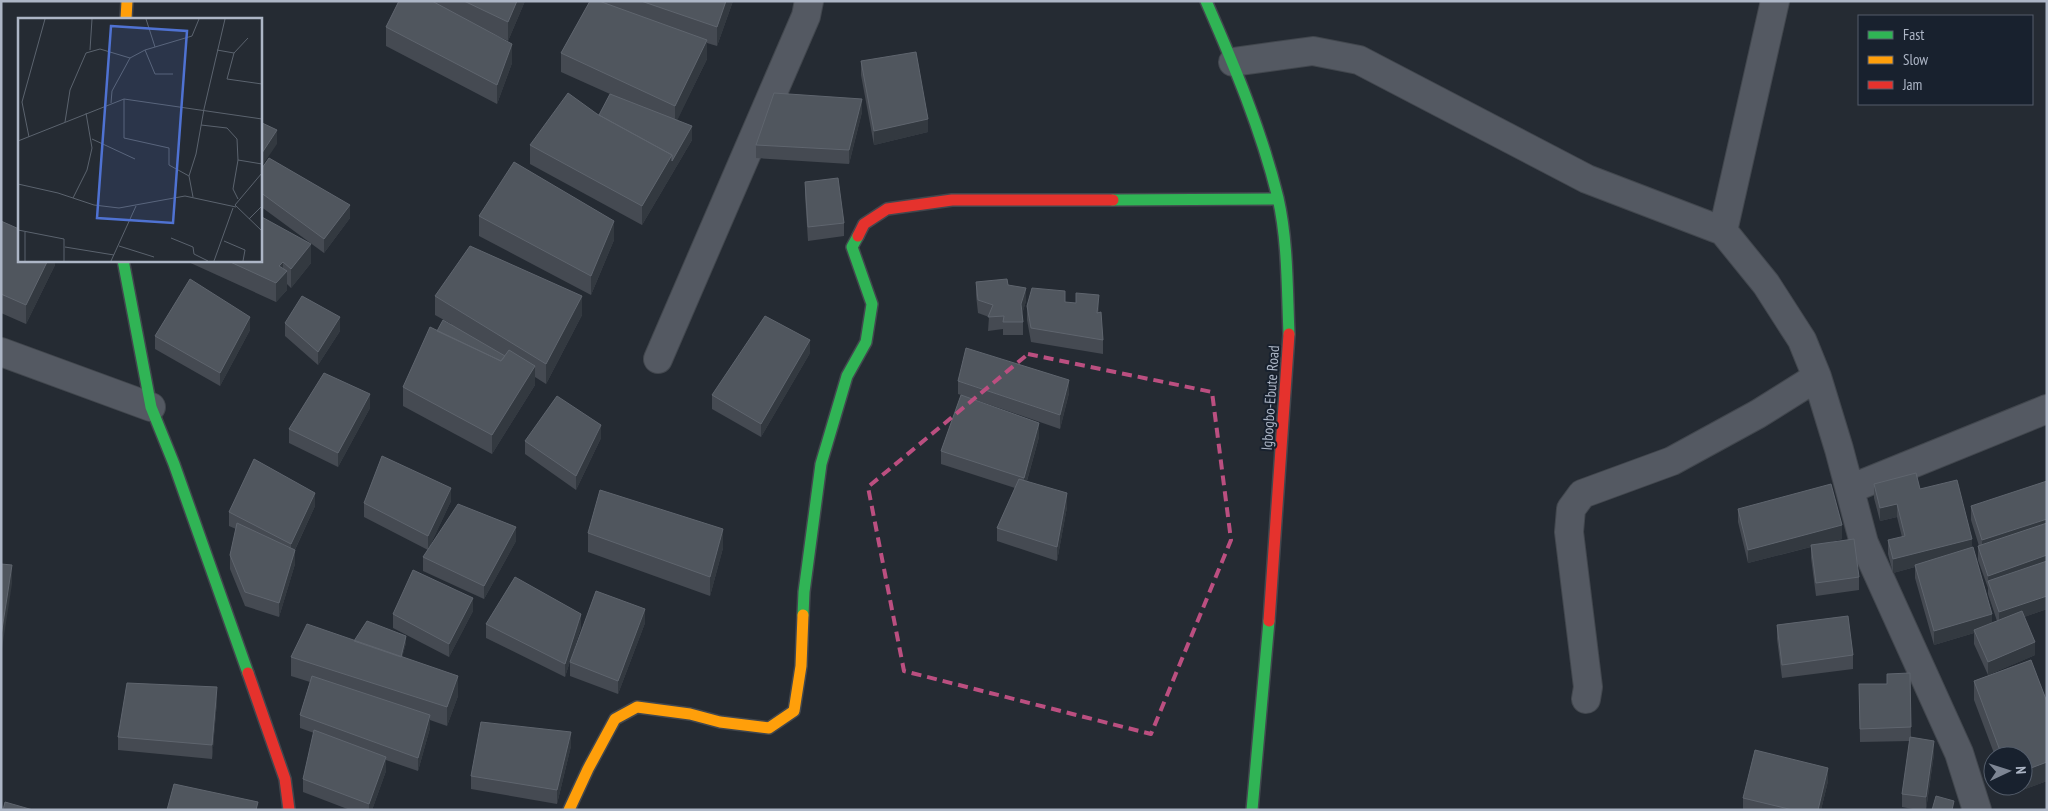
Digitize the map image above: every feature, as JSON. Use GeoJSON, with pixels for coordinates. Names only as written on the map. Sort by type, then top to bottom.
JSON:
{"type":"FeatureCollection","features":[{"type":"Feature","properties":{"kind":"street"},"geometry":{"type":"LineString","coordinates":[[126,18],[127,1]]}},
{"type":"Feature","properties":{"kind":"street"},"geometry":{"type":"LineString","coordinates":[[658,359],[806,16],[809,1]]}},
{"type":"Feature","properties":{"kind":"street","name":"Igbogbo-Ebute Road"},"geometry":{"type":"LineString","coordinates":[[1206,1],[1233,62],[1259,132],[1278,199],[1284,248],[1289,346],[1268,630],[1252,810]]}},
{"type":"Feature","properties":{"kind":"street"},"geometry":{"type":"LineString","coordinates":[[1723,231],[1775,1]]}},
{"type":"Feature","properties":{"kind":"street"},"geometry":{"type":"LineString","coordinates":[[1233,62],[1313,51],[1359,60],[1587,179],[1723,231],[1776,300],[1802,340],[1818,377],[1864,543],[1959,753],[1977,810]]}},
{"type":"Feature","properties":{"kind":"street"},"geometry":{"type":"LineString","coordinates":[[569,810],[588,769],[615,719],[637,706],[690,714],[720,722],[769,728],[794,711],[801,666],[804,592],[821,464],[847,376],[866,342],[872,304],[852,247],[864,224],[887,209],[952,200],[1278,199]]}},
{"type":"Feature","properties":{"kind":"street"},"geometry":{"type":"LineString","coordinates":[[123,261],[151,406],[174,464],[285,779],[289,810]]}},
{"type":"Feature","properties":{"kind":"street"},"geometry":{"type":"LineString","coordinates":[[1,352],[151,406]]}},
{"type":"Feature","properties":{"kind":"street"},"geometry":{"type":"LineString","coordinates":[[1586,699],[1588,686],[1569,532],[1571,509],[1582,494],[1672,461],[1741,424],[1818,377]]}},
{"type":"Feature","properties":{"kind":"street"},"geometry":{"type":"LineString","coordinates":[[1850,489],[2047,409]]}},
{"type":"Feature","properties":{"kind":"highlighted area"},"geometry":{"type":"Polygon","coordinates":[[[1028,354],[1212,392],[1231,540],[1151,734],[904,671],[868,487],[1028,354]]]}},
{"type":"Feature","properties":{"kind":"building"},"geometry":{"type":"Polygon","coordinates":[[[399,1],[432,1],[512,44],[497,85],[386,27],[399,1]]]}},
{"type":"Feature","properties":{"kind":"building"},"geometry":{"type":"Polygon","coordinates":[[[464,1],[517,1],[508,22],[464,1]]]}},
{"type":"Feature","properties":{"kind":"building"},"geometry":{"type":"Polygon","coordinates":[[[590,1],[599,1],[707,40],[675,106],[561,53],[590,1]]]}},
{"type":"Feature","properties":{"kind":"building"},"geometry":{"type":"Polygon","coordinates":[[[641,1],[726,1],[717,27],[641,1]]]}},
{"type":"Feature","properties":{"kind":"building"},"geometry":{"type":"Polygon","coordinates":[[[916,52],[928,119],[874,131],[861,61],[916,52]]]}},
{"type":"Feature","properties":{"kind":"building"},"geometry":{"type":"Polygon","coordinates":[[[568,93],[597,114],[672,155],[642,206],[530,145],[568,93]]]}},
{"type":"Feature","properties":{"kind":"building"},"geometry":{"type":"Polygon","coordinates":[[[774,93],[862,99],[849,150],[756,145],[774,93]]]}},
{"type":"Feature","properties":{"kind":"building"},"geometry":{"type":"Polygon","coordinates":[[[610,94],[692,126],[672,161],[672,155],[599,115],[610,94]]]}},
{"type":"Feature","properties":{"kind":"building"},"geometry":{"type":"Polygon","coordinates":[[[261,122],[277,130],[261,154],[261,122]]]}},
{"type":"Feature","properties":{"kind":"building"},"geometry":{"type":"Polygon","coordinates":[[[269,158],[350,205],[324,239],[261,193],[261,170],[269,158]]]}},
{"type":"Feature","properties":{"kind":"building"},"geometry":{"type":"Polygon","coordinates":[[[514,162],[614,221],[591,276],[479,216],[514,162]]]}},
{"type":"Feature","properties":{"kind":"building"},"geometry":{"type":"Polygon","coordinates":[[[838,178],[844,223],[808,227],[805,182],[838,178]]]}},
{"type":"Feature","properties":{"kind":"building"},"geometry":{"type":"Polygon","coordinates":[[[261,217],[311,244],[291,269],[283,262],[279,266],[287,271],[276,283],[228,261],[261,261],[261,217]]]}},
{"type":"Feature","properties":{"kind":"building"},"geometry":{"type":"Polygon","coordinates":[[[1,221],[18,229],[18,261],[48,261],[26,305],[1,294],[1,221]]]}},
{"type":"Feature","properties":{"kind":"building"},"geometry":{"type":"Polygon","coordinates":[[[470,246],[582,296],[546,364],[435,296],[470,246]]]}},
{"type":"Feature","properties":{"kind":"building"},"geometry":{"type":"Polygon","coordinates":[[[190,279],[250,317],[220,373],[155,336],[190,279]]]}},
{"type":"Feature","properties":{"kind":"building"},"geometry":{"type":"Polygon","coordinates":[[[1007,279],[1008,285],[1026,288],[1021,304],[1023,322],[1003,322],[1004,316],[988,317],[993,305],[978,300],[976,282],[1007,279]]]}},
{"type":"Feature","properties":{"kind":"building"},"geometry":{"type":"Polygon","coordinates":[[[1032,288],[1065,291],[1065,302],[1076,303],[1076,293],[1099,295],[1097,313],[1101,312],[1103,340],[1031,328],[1027,306],[1032,288]]]}},
{"type":"Feature","properties":{"kind":"building"},"geometry":{"type":"Polygon","coordinates":[[[302,296],[340,317],[318,352],[285,323],[302,296]]]}},
{"type":"Feature","properties":{"kind":"building"},"geometry":{"type":"Polygon","coordinates":[[[765,316],[810,340],[761,424],[712,395],[765,316]]]}},
{"type":"Feature","properties":{"kind":"building"},"geometry":{"type":"Polygon","coordinates":[[[443,320],[505,356],[501,361],[437,331],[443,320]]]}},
{"type":"Feature","properties":{"kind":"building"},"geometry":{"type":"Polygon","coordinates":[[[430,327],[501,361],[509,350],[535,366],[492,435],[403,387],[430,327]]]}},
{"type":"Feature","properties":{"kind":"building"},"geometry":{"type":"Polygon","coordinates":[[[966,348],[1069,380],[1060,415],[958,381],[966,348]]]}},
{"type":"Feature","properties":{"kind":"building"},"geometry":{"type":"Polygon","coordinates":[[[324,373],[370,394],[338,453],[289,429],[324,373]]]}},
{"type":"Feature","properties":{"kind":"building"},"geometry":{"type":"Polygon","coordinates":[[[961,395],[1039,423],[1024,478],[941,451],[961,395]]]}},
{"type":"Feature","properties":{"kind":"building"},"geometry":{"type":"Polygon","coordinates":[[[557,396],[601,425],[576,476],[525,441],[557,396]]]}},
{"type":"Feature","properties":{"kind":"building"},"geometry":{"type":"Polygon","coordinates":[[[382,456],[451,488],[428,536],[364,503],[382,456]]]}},
{"type":"Feature","properties":{"kind":"building"},"geometry":{"type":"Polygon","coordinates":[[[254,459],[315,493],[291,544],[229,512],[254,459]]]}},
{"type":"Feature","properties":{"kind":"building"},"geometry":{"type":"Polygon","coordinates":[[[1916,473],[1920,489],[1957,480],[1972,539],[1893,559],[1888,540],[1905,536],[1897,504],[1880,508],[1874,484],[1916,473]]]}},
{"type":"Feature","properties":{"kind":"building"},"geometry":{"type":"Polygon","coordinates":[[[1019,479],[1067,493],[1057,547],[997,528],[1019,479]]]}},
{"type":"Feature","properties":{"kind":"building"},"geometry":{"type":"Polygon","coordinates":[[[2047,481],[2047,519],[1982,540],[1971,506],[2047,481]]]}},
{"type":"Feature","properties":{"kind":"building"},"geometry":{"type":"Polygon","coordinates":[[[1831,484],[1842,525],[1748,550],[1738,509],[1831,484]]]}},
{"type":"Feature","properties":{"kind":"building"},"geometry":{"type":"Polygon","coordinates":[[[600,490],[723,529],[710,577],[588,533],[600,490]]]}},
{"type":"Feature","properties":{"kind":"building"},"geometry":{"type":"Polygon","coordinates":[[[458,504],[516,527],[484,586],[423,557],[458,504]]]}},
{"type":"Feature","properties":{"kind":"building"},"geometry":{"type":"Polygon","coordinates":[[[237,523],[295,550],[279,603],[245,592],[230,555],[237,523]]]}},
{"type":"Feature","properties":{"kind":"building"},"geometry":{"type":"Polygon","coordinates":[[[2047,523],[2047,555],[1988,576],[1978,546],[2047,523]]]}},
{"type":"Feature","properties":{"kind":"building"},"geometry":{"type":"Polygon","coordinates":[[[1854,539],[1859,577],[1816,583],[1811,545],[1854,539]]]}},
{"type":"Feature","properties":{"kind":"building"},"geometry":{"type":"Polygon","coordinates":[[[1973,547],[1992,614],[1934,631],[1915,565],[1973,547]]]}},
{"type":"Feature","properties":{"kind":"building"},"geometry":{"type":"Polygon","coordinates":[[[2047,561],[2047,596],[1999,612],[1988,581],[2047,561]]]}},
{"type":"Feature","properties":{"kind":"building"},"geometry":{"type":"Polygon","coordinates":[[[1,564],[12,565],[1,636],[1,564]]]}},
{"type":"Feature","properties":{"kind":"building"},"geometry":{"type":"Polygon","coordinates":[[[413,570],[473,598],[449,644],[393,614],[413,570]]]}},
{"type":"Feature","properties":{"kind":"building"},"geometry":{"type":"Polygon","coordinates":[[[515,577],[581,614],[565,664],[486,624],[515,577]]]}},
{"type":"Feature","properties":{"kind":"building"},"geometry":{"type":"Polygon","coordinates":[[[596,591],[645,609],[618,681],[570,662],[596,591]]]}},
{"type":"Feature","properties":{"kind":"building"},"geometry":{"type":"Polygon","coordinates":[[[2022,611],[2035,642],[1988,662],[1974,630],[2022,611]]]}},
{"type":"Feature","properties":{"kind":"building"},"geometry":{"type":"Polygon","coordinates":[[[1848,616],[1853,655],[1782,665],[1777,625],[1848,616]]]}},
{"type":"Feature","properties":{"kind":"building"},"geometry":{"type":"Polygon","coordinates":[[[367,621],[406,636],[401,657],[354,641],[367,621]]]}},
{"type":"Feature","properties":{"kind":"building"},"geometry":{"type":"Polygon","coordinates":[[[307,624],[458,676],[447,707],[291,657],[307,624]]]}},
{"type":"Feature","properties":{"kind":"building"},"geometry":{"type":"Polygon","coordinates":[[[2031,660],[2047,702],[2047,762],[2033,767],[2033,746],[1998,746],[1974,681],[2031,660]]]}},
{"type":"Feature","properties":{"kind":"building"},"geometry":{"type":"Polygon","coordinates":[[[1910,673],[1911,727],[1860,729],[1859,684],[1887,684],[1887,674],[1910,673]]]}},
{"type":"Feature","properties":{"kind":"building"},"geometry":{"type":"Polygon","coordinates":[[[312,676],[430,715],[418,758],[300,715],[312,676]]]}},
{"type":"Feature","properties":{"kind":"building"},"geometry":{"type":"Polygon","coordinates":[[[127,683],[217,687],[212,745],[118,737],[127,683]]]}},
{"type":"Feature","properties":{"kind":"building"},"geometry":{"type":"Polygon","coordinates":[[[481,722],[571,732],[557,790],[471,776],[481,722]]]}},
{"type":"Feature","properties":{"kind":"building"},"geometry":{"type":"Polygon","coordinates":[[[314,730],[386,757],[369,804],[303,779],[314,730]]]}},
{"type":"Feature","properties":{"kind":"building"},"geometry":{"type":"Polygon","coordinates":[[[1910,737],[1934,741],[1926,797],[1902,794],[1910,737]]]}},
{"type":"Feature","properties":{"kind":"building"},"geometry":{"type":"Polygon","coordinates":[[[1755,750],[1828,768],[1818,810],[1793,810],[1743,798],[1755,750]]]}},
{"type":"Feature","properties":{"kind":"building"},"geometry":{"type":"Polygon","coordinates":[[[174,784],[258,802],[256,810],[167,810],[174,784]]]}},
{"type":"Feature","properties":{"kind":"building"},"geometry":{"type":"Polygon","coordinates":[[[1936,796],[1954,801],[1952,810],[1932,810],[1936,796]]]}},
{"type":"Feature","properties":{"kind":"building"},"geometry":{"type":"Polygon","coordinates":[[[5,802],[33,810],[3,810],[5,802]]]}},
{"type":"Feature","properties":{"kind":"traffic: fast"},"geometry":{"type":"LineString","coordinates":[[1206,1],[1237,73],[1255,122],[1278,198],[1285,249],[1289,334]]}},
{"type":"Feature","properties":{"kind":"traffic: fast"},"geometry":{"type":"LineString","coordinates":[[1113,200],[1278,199]]}},
{"type":"Feature","properties":{"kind":"traffic: fast"},"geometry":{"type":"LineString","coordinates":[[803,615],[804,592],[821,464],[847,376],[866,342],[872,304],[852,247],[858,236]]}},
{"type":"Feature","properties":{"kind":"traffic: fast"},"geometry":{"type":"LineString","coordinates":[[123,261],[151,407],[174,464],[248,673]]}},
{"type":"Feature","properties":{"kind":"traffic: fast"},"geometry":{"type":"LineString","coordinates":[[1252,810],[1269,621]]}},
{"type":"Feature","properties":{"kind":"traffic: slow"},"geometry":{"type":"LineString","coordinates":[[126,18],[127,1]]}},
{"type":"Feature","properties":{"kind":"traffic: slow"},"geometry":{"type":"LineString","coordinates":[[569,810],[588,769],[615,719],[637,707],[690,714],[720,722],[769,728],[794,711],[801,666],[803,615]]}},
{"type":"Feature","properties":{"kind":"traffic: jam"},"geometry":{"type":"LineString","coordinates":[[858,236],[864,224],[887,209],[952,200],[1113,200]]}},
{"type":"Feature","properties":{"kind":"traffic: jam"},"geometry":{"type":"LineString","coordinates":[[1269,621],[1289,334]]}},
{"type":"Feature","properties":{"kind":"traffic: jam"},"geometry":{"type":"LineString","coordinates":[[248,673],[285,779],[289,810]]}}]}
